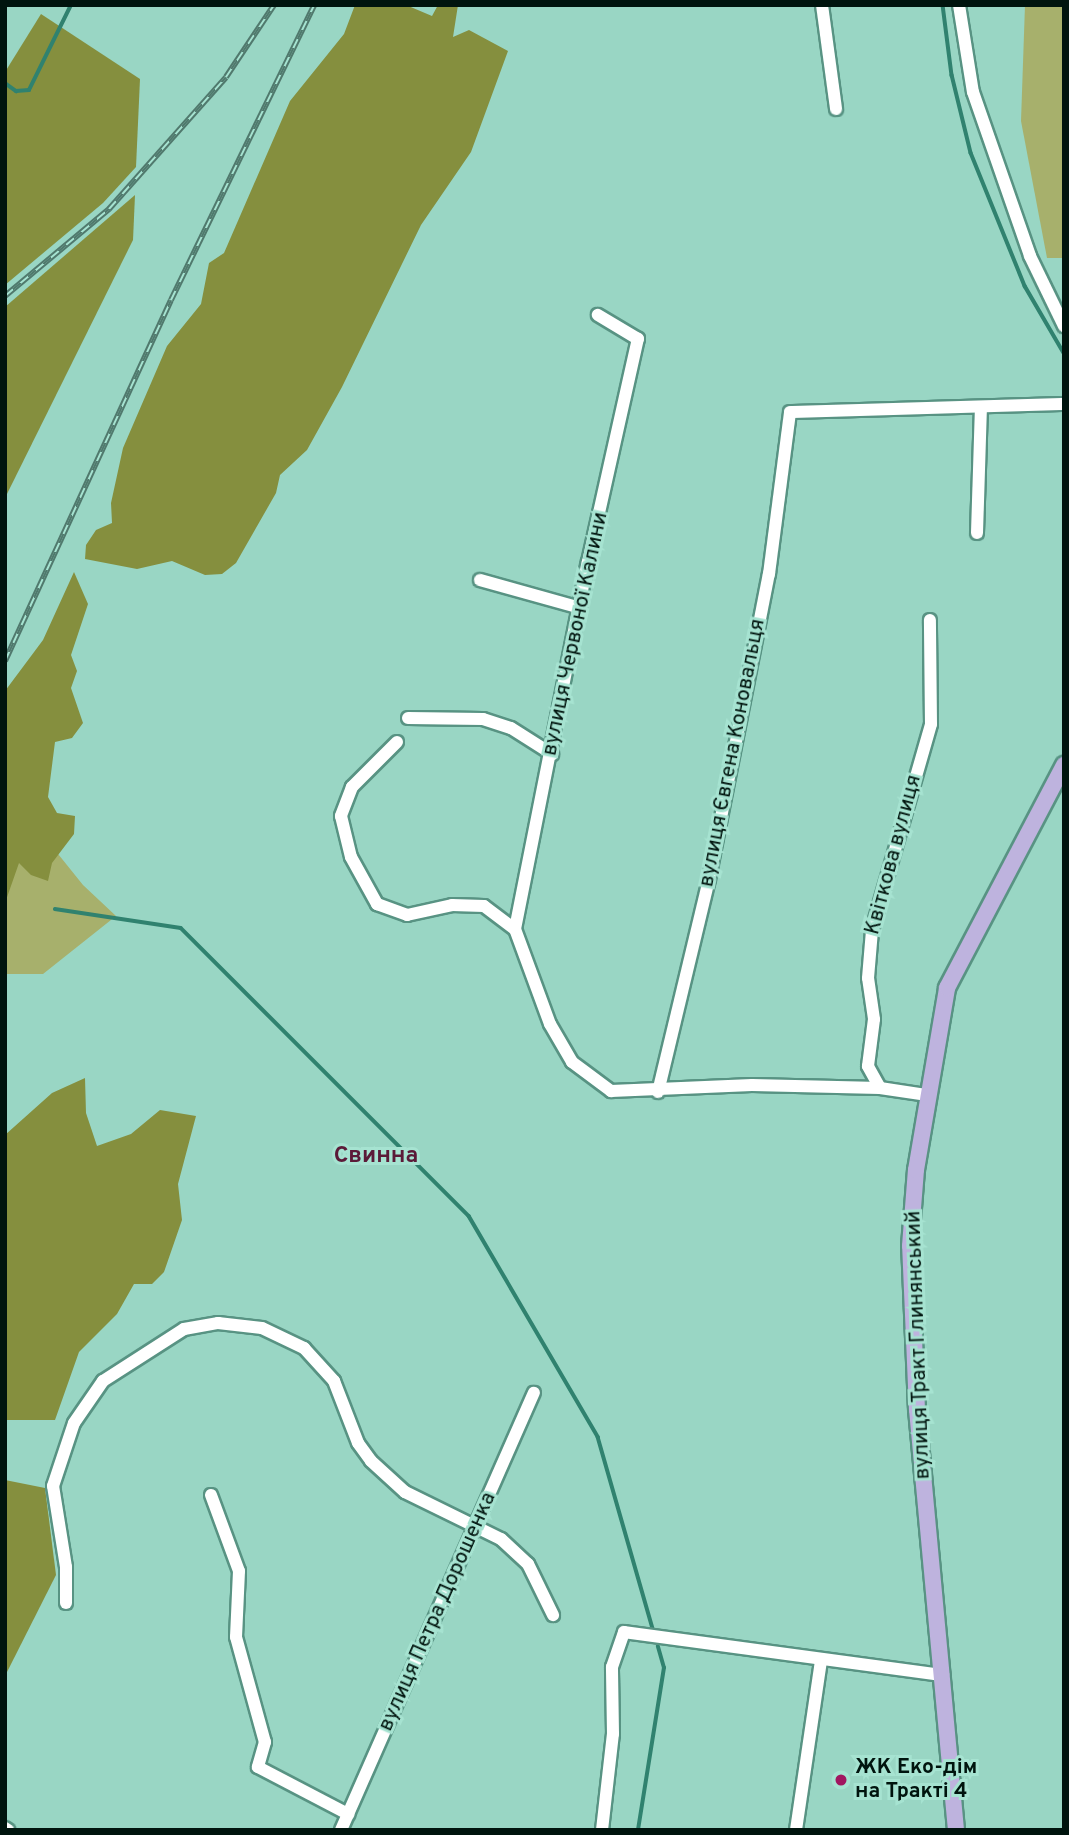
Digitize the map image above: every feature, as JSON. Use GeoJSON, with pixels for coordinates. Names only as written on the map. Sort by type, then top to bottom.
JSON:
{"type":"FeatureCollection","features":[{"type":"Feature","properties":{"kind":"main road","name":"вулиця Тракт Глинянський"},"geometry":{"type":"LineString","coordinates":[[956,1830],[917,1410],[910,1246],[927,1095],[944,1001],[958,960],[1064,765]]}},
{"type":"Feature","properties":{"kind":"street"},"geometry":{"type":"LineString","coordinates":[[822,5],[836,109]]}},
{"type":"Feature","properties":{"kind":"street"},"geometry":{"type":"LineString","coordinates":[[959,5],[973,92],[1030,256],[1064,326]]}},
{"type":"Feature","properties":{"kind":"street","name":"вулиця Червоної Калини"},"geometry":{"type":"LineString","coordinates":[[515,929],[638,339],[598,315]]}},
{"type":"Feature","properties":{"kind":"street"},"geometry":{"type":"LineString","coordinates":[[977,533],[981,408],[1064,404]]}},
{"type":"Feature","properties":{"kind":"street","name":"вулиця Євгена Коновальця"},"geometry":{"type":"LineString","coordinates":[[658,1092],[709,879],[769,574],[789,412],[981,408]]}},
{"type":"Feature","properties":{"kind":"street"},"geometry":{"type":"LineString","coordinates":[[480,580],[580,608]]}},
{"type":"Feature","properties":{"kind":"street","name":"Квіткова вулиця"},"geometry":{"type":"LineString","coordinates":[[880,1088],[868,1066],[874,1019],[868,978],[872,930],[931,724],[930,620]]}},
{"type":"Feature","properties":{"kind":"street"},"geometry":{"type":"LineString","coordinates":[[408,718],[483,719],[511,728],[552,754]]}},
{"type":"Feature","properties":{"kind":"street"},"geometry":{"type":"LineString","coordinates":[[397,742],[352,787],[341,816],[351,858],[377,904],[407,915],[452,905],[484,906],[515,929],[550,1024],[572,1062],[611,1091],[658,1092],[752,1085],[880,1088],[927,1095]]}},
{"type":"Feature","properties":{"kind":"street"},"geometry":{"type":"LineString","coordinates":[[66,1604],[66,1567],[52,1486],[74,1423],[103,1381],[184,1329],[218,1323],[262,1328],[304,1348],[334,1381],[358,1443],[371,1461],[404,1492],[501,1539],[528,1564],[553,1615]]}},
{"type":"Feature","properties":{"kind":"street","name":"вулиця Петра Дорошенка"},"geometry":{"type":"LineString","coordinates":[[341,1830],[534,1393]]}},
{"type":"Feature","properties":{"kind":"street"},"geometry":{"type":"LineString","coordinates":[[211,1495],[239,1572],[236,1637],[265,1742],[258,1767],[348,1814]]}},
{"type":"Feature","properties":{"kind":"street"},"geometry":{"type":"LineString","coordinates":[[602,1830],[613,1734],[612,1667],[624,1632],[646,1638],[682,1637],[821,1661],[943,1675]]}},
{"type":"Feature","properties":{"kind":"street"},"geometry":{"type":"LineString","coordinates":[[796,1830],[821,1661]]}},
{"type":"Feature","properties":{"kind":"green space"},"geometry":{"type":"Polygon","coordinates":[[[355,5],[406,5],[432,16],[438,5],[458,5],[453,37],[469,30],[508,51],[471,152],[421,225],[342,387],[307,450],[280,475],[276,493],[236,563],[222,574],[205,575],[172,561],[137,569],[85,559],[86,545],[96,530],[112,523],[111,503],[123,448],[167,346],[201,304],[209,263],[224,253],[290,101],[344,34],[355,5]]]}},
{"type":"Feature","properties":{"kind":"green space"},"geometry":{"type":"Polygon","coordinates":[[[1025,5],[1064,5],[1064,258],[1047,258],[1021,121],[1025,5]]]}},
{"type":"Feature","properties":{"kind":"green space"},"geometry":{"type":"Polygon","coordinates":[[[41,14],[140,79],[136,167],[103,203],[5,285],[5,72],[41,14]]]}},
{"type":"Feature","properties":{"kind":"green space"},"geometry":{"type":"Polygon","coordinates":[[[135,195],[133,240],[5,498],[5,307],[135,195]]]}},
{"type":"Feature","properties":{"kind":"green space"},"geometry":{"type":"Polygon","coordinates":[[[74,572],[88,604],[71,655],[77,671],[71,688],[83,723],[72,738],[55,742],[48,797],[57,813],[75,816],[74,834],[52,863],[48,881],[31,875],[19,863],[5,903],[5,691],[43,640],[74,572]]]}},
{"type":"Feature","properties":{"kind":"green space"},"geometry":{"type":"Polygon","coordinates":[[[5,788],[83,885],[116,916],[43,974],[5,974],[5,788]]]}},
{"type":"Feature","properties":{"kind":"green space"},"geometry":{"type":"Polygon","coordinates":[[[85,1078],[86,1113],[97,1146],[131,1134],[160,1110],[196,1116],[178,1184],[182,1220],[164,1272],[152,1284],[134,1284],[117,1314],[79,1352],[55,1420],[5,1420],[5,1135],[52,1093],[85,1078]]]}},
{"type":"Feature","properties":{"kind":"green space"},"geometry":{"type":"Polygon","coordinates":[[[5,1480],[45,1488],[56,1575],[5,1676],[5,1480]]]}},
{"type":"Feature","properties":{"kind":"waterway"},"geometry":{"type":"LineString","coordinates":[[5,83],[16,91],[29,90],[71,5]]}},
{"type":"Feature","properties":{"kind":"waterway"},"geometry":{"type":"LineString","coordinates":[[943,5],[952,75],[971,153],[1025,286],[1064,353]]}},
{"type":"Feature","properties":{"kind":"waterway"},"geometry":{"type":"LineString","coordinates":[[55,909],[181,928],[469,1216],[598,1437],[653,1629]]}},
{"type":"Feature","properties":{"kind":"waterway"},"geometry":{"type":"LineString","coordinates":[[638,1830],[664,1668],[658,1647]]}},
{"type":"Feature","properties":{"kind":"railway"},"geometry":{"type":"LineString","coordinates":[[5,296],[109,209],[226,77],[274,5]]}},
{"type":"Feature","properties":{"kind":"railway"},"geometry":{"type":"LineString","coordinates":[[5,661],[171,300],[314,5]]}},
{"type":"Feature","properties":{"kind":"place","name":"ЖК Еко-дім на Тракті 4"},"geometry":{"type":"Point","coordinates":[841,1780]}},
{"type":"Feature","properties":{"kind":"district","name":"Свинна"},"geometry":{"type":"Point","coordinates":[376,1157]}}]}
